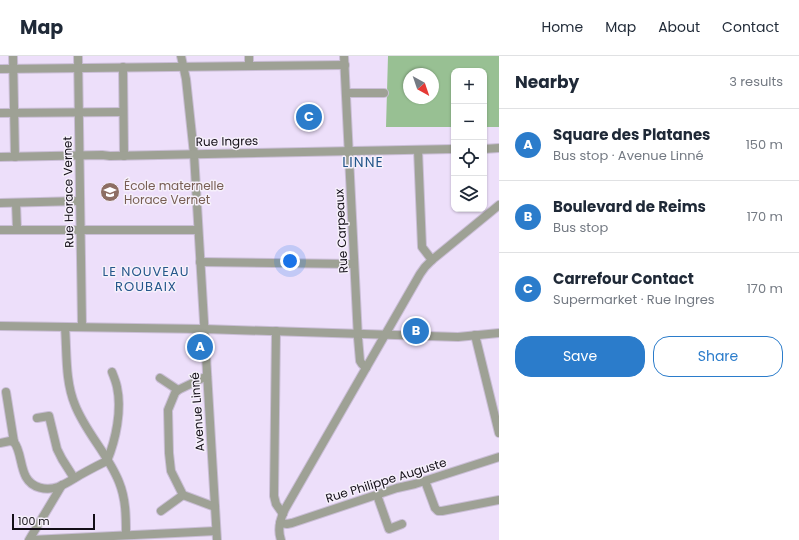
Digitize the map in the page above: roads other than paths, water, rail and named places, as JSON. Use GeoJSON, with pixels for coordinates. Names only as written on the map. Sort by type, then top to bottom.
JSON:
{"type":"FeatureCollection","features":[{"type":"Feature","properties":{"kind":"street"},"geometry":{"type":"LineString","coordinates":[[13,56],[14,157]]}},
{"type":"Feature","properties":{"kind":"street","name":"Rue Horace Vernet"},"geometry":{"type":"LineString","coordinates":[[78,56],[82,327]]}},
{"type":"Feature","properties":{"kind":"street","name":"Avenue Linné"},"geometry":{"type":"LineString","coordinates":[[182,56],[188,95],[194,154],[217,540]]}},
{"type":"Feature","properties":{"kind":"street"},"geometry":{"type":"LineString","coordinates":[[249,56],[249,66]]}},
{"type":"Feature","properties":{"kind":"street"},"geometry":{"type":"LineString","coordinates":[[291,56],[292,66]]}},
{"type":"Feature","properties":{"kind":"street","name":"Rue Carpeaux"},"geometry":{"type":"LineString","coordinates":[[344,56],[358,333],[360,361],[366,368]]}},
{"type":"Feature","properties":{"kind":"street"},"geometry":{"type":"LineString","coordinates":[[0,69],[344,65]]}},
{"type":"Feature","properties":{"kind":"street"},"geometry":{"type":"LineString","coordinates":[[123,67],[124,156]]}},
{"type":"Feature","properties":{"kind":"street"},"geometry":{"type":"LineString","coordinates":[[346,93],[384,93]]}},
{"type":"Feature","properties":{"kind":"street"},"geometry":{"type":"LineString","coordinates":[[0,113],[123,112]]}},
{"type":"Feature","properties":{"kind":"street"},"geometry":{"type":"LineString","coordinates":[[487,148],[499,148]]}},
{"type":"Feature","properties":{"kind":"street","name":"Rue Ingres"},"geometry":{"type":"LineString","coordinates":[[0,157],[451,149]]}},
{"type":"Feature","properties":{"kind":"street"},"geometry":{"type":"LineString","coordinates":[[418,150],[422,247],[432,260]]}},
{"type":"Feature","properties":{"kind":"street"},"geometry":{"type":"LineString","coordinates":[[0,203],[80,201]]}},
{"type":"Feature","properties":{"kind":"street"},"geometry":{"type":"LineString","coordinates":[[16,203],[17,230]]}},
{"type":"Feature","properties":{"kind":"street"},"geometry":{"type":"LineString","coordinates":[[281,540],[279,531],[283,514],[420,274],[432,260],[499,205]]}},
{"type":"Feature","properties":{"kind":"street"},"geometry":{"type":"LineString","coordinates":[[0,230],[198,230]]}},
{"type":"Feature","properties":{"kind":"street"},"geometry":{"type":"LineString","coordinates":[[200,262],[354,264]]}},
{"type":"Feature","properties":{"kind":"street"},"geometry":{"type":"LineString","coordinates":[[0,326],[204,329],[458,336],[499,333]]}},
{"type":"Feature","properties":{"kind":"street"},"geometry":{"type":"LineString","coordinates":[[65,327],[68,379],[73,400],[82,421],[117,478],[125,505],[126,535]]}},
{"type":"Feature","properties":{"kind":"street"},"geometry":{"type":"LineString","coordinates":[[276,331],[274,496],[276,504],[283,514]]}},
{"type":"Feature","properties":{"kind":"street"},"geometry":{"type":"LineString","coordinates":[[475,335],[499,433]]}},
{"type":"Feature","properties":{"kind":"street"},"geometry":{"type":"LineString","coordinates":[[6,392],[14,442],[24,473],[32,484],[37,487],[53,488],[62,485],[107,461],[119,416],[118,388],[112,372]]}},
{"type":"Feature","properties":{"kind":"street"},"geometry":{"type":"LineString","coordinates":[[207,376],[178,390],[175,394],[168,410],[169,453],[171,471],[183,495],[215,507]]}},
{"type":"Feature","properties":{"kind":"street"},"geometry":{"type":"LineString","coordinates":[[160,378],[178,390]]}},
{"type":"Feature","properties":{"kind":"street"},"geometry":{"type":"LineString","coordinates":[[37,418],[50,416],[57,450],[74,478]]}},
{"type":"Feature","properties":{"kind":"street"},"geometry":{"type":"LineString","coordinates":[[0,443],[10,441],[14,442]]}},
{"type":"Feature","properties":{"kind":"street","name":"Rue Philippe Auguste"},"geometry":{"type":"LineString","coordinates":[[280,523],[292,523],[397,488],[426,481],[499,457]]}},
{"type":"Feature","properties":{"kind":"street"},"geometry":{"type":"LineString","coordinates":[[426,481],[434,508],[438,511],[499,500]]}},
{"type":"Feature","properties":{"kind":"street"},"geometry":{"type":"LineString","coordinates":[[30,540],[62,485]]}},
{"type":"Feature","properties":{"kind":"street"},"geometry":{"type":"LineString","coordinates":[[161,510],[183,495]]}},
{"type":"Feature","properties":{"kind":"street"},"geometry":{"type":"LineString","coordinates":[[377,495],[389,529],[402,524]]}},
{"type":"Feature","properties":{"kind":"street"},"geometry":{"type":"LineString","coordinates":[[30,540],[126,535],[136,537],[216,531]]}},
{"type":"Feature","properties":{"kind":"place","name":"Carrefour Contact"},"geometry":{"type":"Point","coordinates":[309,117]}},
{"type":"Feature","properties":{"kind":"place","name":"École maternelle Horace Vernet"},"geometry":{"type":"Point","coordinates":[110,192]}},
{"type":"Feature","properties":{"kind":"place","name":"Boulevard de Reims"},"geometry":{"type":"Point","coordinates":[416,331]}},
{"type":"Feature","properties":{"kind":"place","name":"Square des Platanes"},"geometry":{"type":"Point","coordinates":[200,347]}},
{"type":"Feature","properties":{"kind":"district","name":"LINNE"},"geometry":{"type":"Point","coordinates":[363,162]}},
{"type":"Feature","properties":{"kind":"district","name":"LE NOUVEAU ROUBAIX"},"geometry":{"type":"Point","coordinates":[146,278]}}]}
